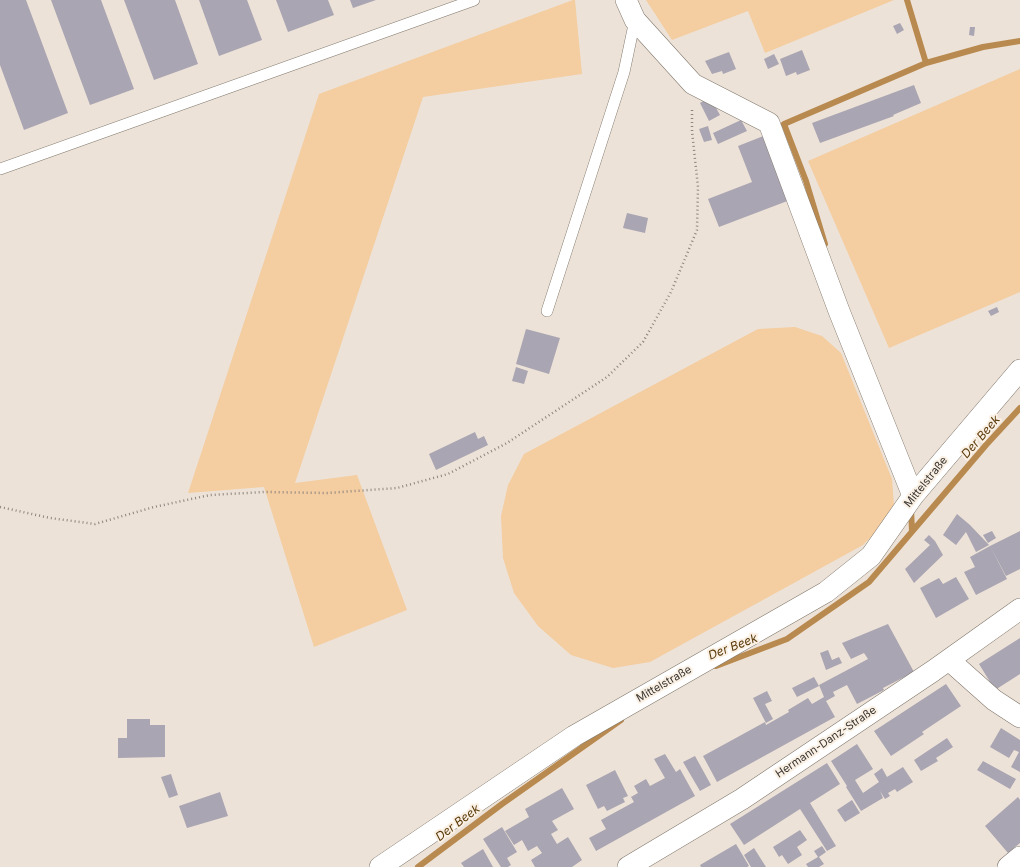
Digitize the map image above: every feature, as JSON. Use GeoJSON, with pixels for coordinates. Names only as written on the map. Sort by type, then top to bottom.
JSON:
{"type":"FeatureCollection","features":[{"type":"Feature","properties":{"kind":"street"},"geometry":{"type":"LineString","coordinates":[[626,0],[635,20],[693,84],[769,123],[839,311],[913,496]]}},
{"type":"Feature","properties":{"kind":"street","name":"Mittelstraße"},"geometry":{"type":"LineString","coordinates":[[380,867],[574,736],[826,592],[871,556],[913,496],[1020,370]]}},
{"type":"Feature","properties":{"kind":"street","name":"Hermann-Danz-Straße"},"geometry":{"type":"LineString","coordinates":[[628,867],[742,799],[949,660],[1020,609]]}},
{"type":"Feature","properties":{"kind":"street"},"geometry":{"type":"LineString","coordinates":[[949,660],[994,700],[1020,717]]}},
{"type":"Feature","properties":{"kind":"street"},"geometry":{"type":"LineString","coordinates":[[1008,867],[1020,857]]}},
{"type":"Feature","properties":{"kind":"lane"},"geometry":{"type":"LineString","coordinates":[[0,169],[474,0]]}},
{"type":"Feature","properties":{"kind":"lane"},"geometry":{"type":"LineString","coordinates":[[547,311],[624,72],[635,20]]}},
{"type":"Feature","properties":{"kind":"path"},"geometry":{"type":"LineString","coordinates":[[0,507],[50,518],[95,524],[154,507],[210,495],[264,492],[327,493],[397,488],[448,474],[507,443],[607,377],[643,342],[671,292],[697,230],[698,187],[692,131],[693,84]]}},
{"type":"Feature","properties":{"kind":"shaded area"},"geometry":{"type":"Polygon","coordinates":[[[575,0],[582,74],[423,97],[295,483],[357,475],[407,610],[314,647],[264,487],[188,493],[319,94],[575,0]]]}},
{"type":"Feature","properties":{"kind":"shaded area"},"geometry":{"type":"Polygon","coordinates":[[[646,0],[894,0],[765,53],[748,11],[672,40],[646,0]]]}},
{"type":"Feature","properties":{"kind":"shaded area"},"geometry":{"type":"Polygon","coordinates":[[[1020,69],[1020,292],[889,348],[808,161],[1020,69]]]}},
{"type":"Feature","properties":{"kind":"shaded area"},"geometry":{"type":"Polygon","coordinates":[[[795,327],[822,336],[841,353],[892,479],[894,506],[882,526],[863,545],[650,662],[613,668],[571,655],[538,626],[514,593],[503,558],[501,516],[508,485],[524,454],[758,329],[795,327]]]}},
{"type":"Feature","properties":{"kind":"building"},"geometry":{"type":"Polygon","coordinates":[[[0,0],[26,0],[68,113],[24,130],[0,65],[0,0]]]}},
{"type":"Feature","properties":{"kind":"building"},"geometry":{"type":"Polygon","coordinates":[[[51,0],[101,0],[134,89],[90,105],[51,0]]]}},
{"type":"Feature","properties":{"kind":"building"},"geometry":{"type":"Polygon","coordinates":[[[124,0],[175,0],[198,64],[154,80],[124,0]]]}},
{"type":"Feature","properties":{"kind":"building"},"geometry":{"type":"Polygon","coordinates":[[[199,0],[247,0],[262,40],[219,56],[199,0]]]}},
{"type":"Feature","properties":{"kind":"building"},"geometry":{"type":"Polygon","coordinates":[[[276,0],[328,0],[334,15],[288,32],[276,0]]]}},
{"type":"Feature","properties":{"kind":"building"},"geometry":{"type":"Polygon","coordinates":[[[350,0],[376,0],[353,8],[350,0]]]}},
{"type":"Feature","properties":{"kind":"building"},"geometry":{"type":"Polygon","coordinates":[[[900,23],[904,30],[897,34],[893,26],[900,23]]]}},
{"type":"Feature","properties":{"kind":"building"},"geometry":{"type":"Polygon","coordinates":[[[970,27],[975,27],[974,36],[969,35],[970,27]]]}},
{"type":"Feature","properties":{"kind":"building"},"geometry":{"type":"Polygon","coordinates":[[[802,50],[810,70],[797,75],[796,72],[786,76],[780,59],[802,50]]]}},
{"type":"Feature","properties":{"kind":"building"},"geometry":{"type":"Polygon","coordinates":[[[729,52],[736,69],[723,74],[722,71],[712,74],[705,61],[729,52]]]}},
{"type":"Feature","properties":{"kind":"building"},"geometry":{"type":"Polygon","coordinates":[[[774,54],[779,64],[768,69],[764,59],[774,54]]]}},
{"type":"Feature","properties":{"kind":"building"},"geometry":{"type":"Polygon","coordinates":[[[914,85],[921,103],[893,115],[894,116],[820,143],[812,123],[914,85]]]}},
{"type":"Feature","properties":{"kind":"building"},"geometry":{"type":"Polygon","coordinates":[[[710,97],[720,115],[709,121],[700,103],[710,97]]]}},
{"type":"Feature","properties":{"kind":"building"},"geometry":{"type":"Polygon","coordinates":[[[741,120],[747,131],[718,144],[713,133],[741,120]]]}},
{"type":"Feature","properties":{"kind":"building"},"geometry":{"type":"Polygon","coordinates":[[[708,126],[712,140],[704,142],[699,129],[708,126]]]}},
{"type":"Feature","properties":{"kind":"building"},"geometry":{"type":"Polygon","coordinates":[[[766,135],[790,200],[719,227],[708,199],[752,182],[738,146],[766,135]]]}},
{"type":"Feature","properties":{"kind":"building"},"geometry":{"type":"Polygon","coordinates":[[[627,213],[648,218],[645,233],[623,228],[627,213]]]}},
{"type":"Feature","properties":{"kind":"building"},"geometry":{"type":"Polygon","coordinates":[[[997,307],[999,312],[991,316],[988,311],[997,307]]]}},
{"type":"Feature","properties":{"kind":"building"},"geometry":{"type":"Polygon","coordinates":[[[526,329],[560,338],[549,374],[516,364],[526,329]]]}},
{"type":"Feature","properties":{"kind":"building"},"geometry":{"type":"Polygon","coordinates":[[[516,367],[528,371],[524,384],[512,381],[516,367]]]}},
{"type":"Feature","properties":{"kind":"building"},"geometry":{"type":"Polygon","coordinates":[[[475,432],[478,439],[484,436],[488,445],[436,470],[429,454],[475,432]]]}},
{"type":"Feature","properties":{"kind":"building"},"geometry":{"type":"Polygon","coordinates":[[[957,514],[989,545],[976,552],[966,532],[956,545],[943,535],[957,514]]]}},
{"type":"Feature","properties":{"kind":"building"},"geometry":{"type":"Polygon","coordinates":[[[992,531],[996,538],[988,543],[983,535],[992,531]]]}},
{"type":"Feature","properties":{"kind":"building"},"geometry":{"type":"Polygon","coordinates":[[[1020,531],[1020,569],[1006,576],[990,546],[1020,531]]]}},
{"type":"Feature","properties":{"kind":"building"},"geometry":{"type":"Polygon","coordinates":[[[929,535],[935,541],[943,555],[914,583],[905,569],[930,545],[924,540],[929,535]]]}},
{"type":"Feature","properties":{"kind":"building"},"geometry":{"type":"Polygon","coordinates":[[[990,546],[1007,579],[976,595],[964,572],[975,567],[970,557],[990,546]]]}},
{"type":"Feature","properties":{"kind":"building"},"geometry":{"type":"Polygon","coordinates":[[[956,577],[969,599],[936,618],[920,588],[939,578],[943,584],[956,577]]]}},
{"type":"Feature","properties":{"kind":"building"},"geometry":{"type":"Polygon","coordinates":[[[888,624],[914,672],[883,688],[884,690],[857,704],[847,685],[833,692],[835,696],[826,701],[835,717],[717,782],[703,756],[765,722],[766,725],[789,712],[788,710],[808,698],[812,704],[824,697],[819,685],[868,659],[864,653],[851,659],[842,643],[888,624]]]}},
{"type":"Feature","properties":{"kind":"building"},"geometry":{"type":"Polygon","coordinates":[[[1020,638],[1020,674],[995,690],[979,664],[1020,638]]]}},
{"type":"Feature","properties":{"kind":"building"},"geometry":{"type":"Polygon","coordinates":[[[828,650],[832,660],[839,657],[842,663],[826,670],[820,653],[828,650]]]}},
{"type":"Feature","properties":{"kind":"building"},"geometry":{"type":"Polygon","coordinates":[[[814,677],[819,686],[797,697],[792,688],[814,677]]]}},
{"type":"Feature","properties":{"kind":"building"},"geometry":{"type":"Polygon","coordinates":[[[946,684],[961,706],[922,732],[924,734],[891,756],[874,731],[946,684]]]}},
{"type":"Feature","properties":{"kind":"building"},"geometry":{"type":"Polygon","coordinates":[[[767,691],[772,701],[765,704],[773,719],[766,723],[753,698],[767,691]]]}},
{"type":"Feature","properties":{"kind":"building"},"geometry":{"type":"Polygon","coordinates":[[[127,719],[150,719],[150,725],[165,725],[165,757],[118,758],[118,738],[127,738],[127,719]]]}},
{"type":"Feature","properties":{"kind":"building"},"geometry":{"type":"Polygon","coordinates":[[[1001,728],[1020,740],[1020,772],[1011,767],[1019,752],[1014,750],[1009,758],[990,747],[1001,728]]]}},
{"type":"Feature","properties":{"kind":"building"},"geometry":{"type":"Polygon","coordinates":[[[947,738],[953,747],[936,758],[938,761],[921,771],[914,760],[947,738]]]}},
{"type":"Feature","properties":{"kind":"building"},"geometry":{"type":"Polygon","coordinates":[[[857,744],[873,769],[855,780],[863,793],[879,782],[874,774],[882,768],[887,777],[903,767],[913,782],[897,792],[895,789],[888,793],[890,796],[885,799],[880,791],[883,798],[861,811],[831,761],[857,744]]]}},
{"type":"Feature","properties":{"kind":"building"},"geometry":{"type":"Polygon","coordinates":[[[665,754],[676,772],[680,769],[695,796],[596,851],[589,838],[606,829],[601,820],[634,802],[631,797],[638,793],[634,786],[646,779],[650,786],[665,778],[654,759],[665,754]]]}},
{"type":"Feature","properties":{"kind":"building"},"geometry":{"type":"Polygon","coordinates":[[[695,756],[711,785],[700,791],[683,762],[695,756]]]}},
{"type":"Feature","properties":{"kind":"building"},"geometry":{"type":"Polygon","coordinates":[[[983,761],[1016,779],[1010,789],[977,770],[983,761]]]}},
{"type":"Feature","properties":{"kind":"building"},"geometry":{"type":"Polygon","coordinates":[[[827,763],[840,784],[810,803],[836,846],[827,851],[800,809],[744,845],[730,824],[827,763]]]}},
{"type":"Feature","properties":{"kind":"building"},"geometry":{"type":"Polygon","coordinates":[[[615,770],[628,796],[623,798],[625,802],[607,811],[604,806],[598,809],[586,785],[615,770]]]}},
{"type":"Feature","properties":{"kind":"building"},"geometry":{"type":"Polygon","coordinates":[[[171,774],[178,795],[169,798],[161,777],[171,774]]]}},
{"type":"Feature","properties":{"kind":"building"},"geometry":{"type":"Polygon","coordinates":[[[562,788],[574,809],[552,821],[558,830],[551,834],[557,844],[568,837],[582,860],[572,867],[535,867],[531,860],[542,853],[537,846],[528,851],[522,840],[514,845],[505,831],[529,817],[525,809],[562,788]]]}},
{"type":"Feature","properties":{"kind":"building"},"geometry":{"type":"Polygon","coordinates":[[[220,792],[228,816],[187,828],[179,806],[220,792]]]}},
{"type":"Feature","properties":{"kind":"building"},"geometry":{"type":"Polygon","coordinates":[[[1018,797],[1020,800],[1020,843],[1008,853],[985,826],[1018,797]]]}},
{"type":"Feature","properties":{"kind":"building"},"geometry":{"type":"Polygon","coordinates":[[[852,800],[860,813],[845,822],[837,810],[852,800]]]}},
{"type":"Feature","properties":{"kind":"building"},"geometry":{"type":"Polygon","coordinates":[[[502,827],[517,852],[507,858],[511,865],[508,867],[501,867],[483,839],[502,827]]]}},
{"type":"Feature","properties":{"kind":"building"},"geometry":{"type":"Polygon","coordinates":[[[800,830],[807,840],[797,847],[802,855],[788,864],[782,855],[779,857],[773,847],[800,830]]]}},
{"type":"Feature","properties":{"kind":"building"},"geometry":{"type":"Polygon","coordinates":[[[736,844],[749,866],[701,867],[700,865],[736,844]]]}},
{"type":"Feature","properties":{"kind":"building"},"geometry":{"type":"Polygon","coordinates":[[[822,846],[826,852],[819,857],[824,864],[819,867],[808,867],[806,864],[818,857],[814,851],[822,846]]]}},
{"type":"Feature","properties":{"kind":"building"},"geometry":{"type":"Polygon","coordinates":[[[754,848],[766,867],[751,867],[744,855],[754,848]]]}},
{"type":"Feature","properties":{"kind":"building"},"geometry":{"type":"Polygon","coordinates":[[[483,849],[493,867],[464,867],[461,863],[483,849]]]}},
{"type":"Feature","properties":{"kind":"waterway"},"geometry":{"type":"LineString","coordinates":[[907,0],[926,63]]}},
{"type":"Feature","properties":{"kind":"waterway"},"geometry":{"type":"LineString","coordinates":[[825,244],[806,181],[784,124],[926,63],[983,47],[1020,41]]}},
{"type":"Feature","properties":{"kind":"waterway","name":"Der Beek"},"geometry":{"type":"LineString","coordinates":[[716,666],[787,639],[869,582],[986,445],[1020,408]]}},
{"type":"Feature","properties":{"kind":"waterway"},"geometry":{"type":"LineString","coordinates":[[911,509],[912,531]]}},
{"type":"Feature","properties":{"kind":"waterway","name":"Der Beek"},"geometry":{"type":"LineString","coordinates":[[418,867],[502,804],[621,720]]}}]}
